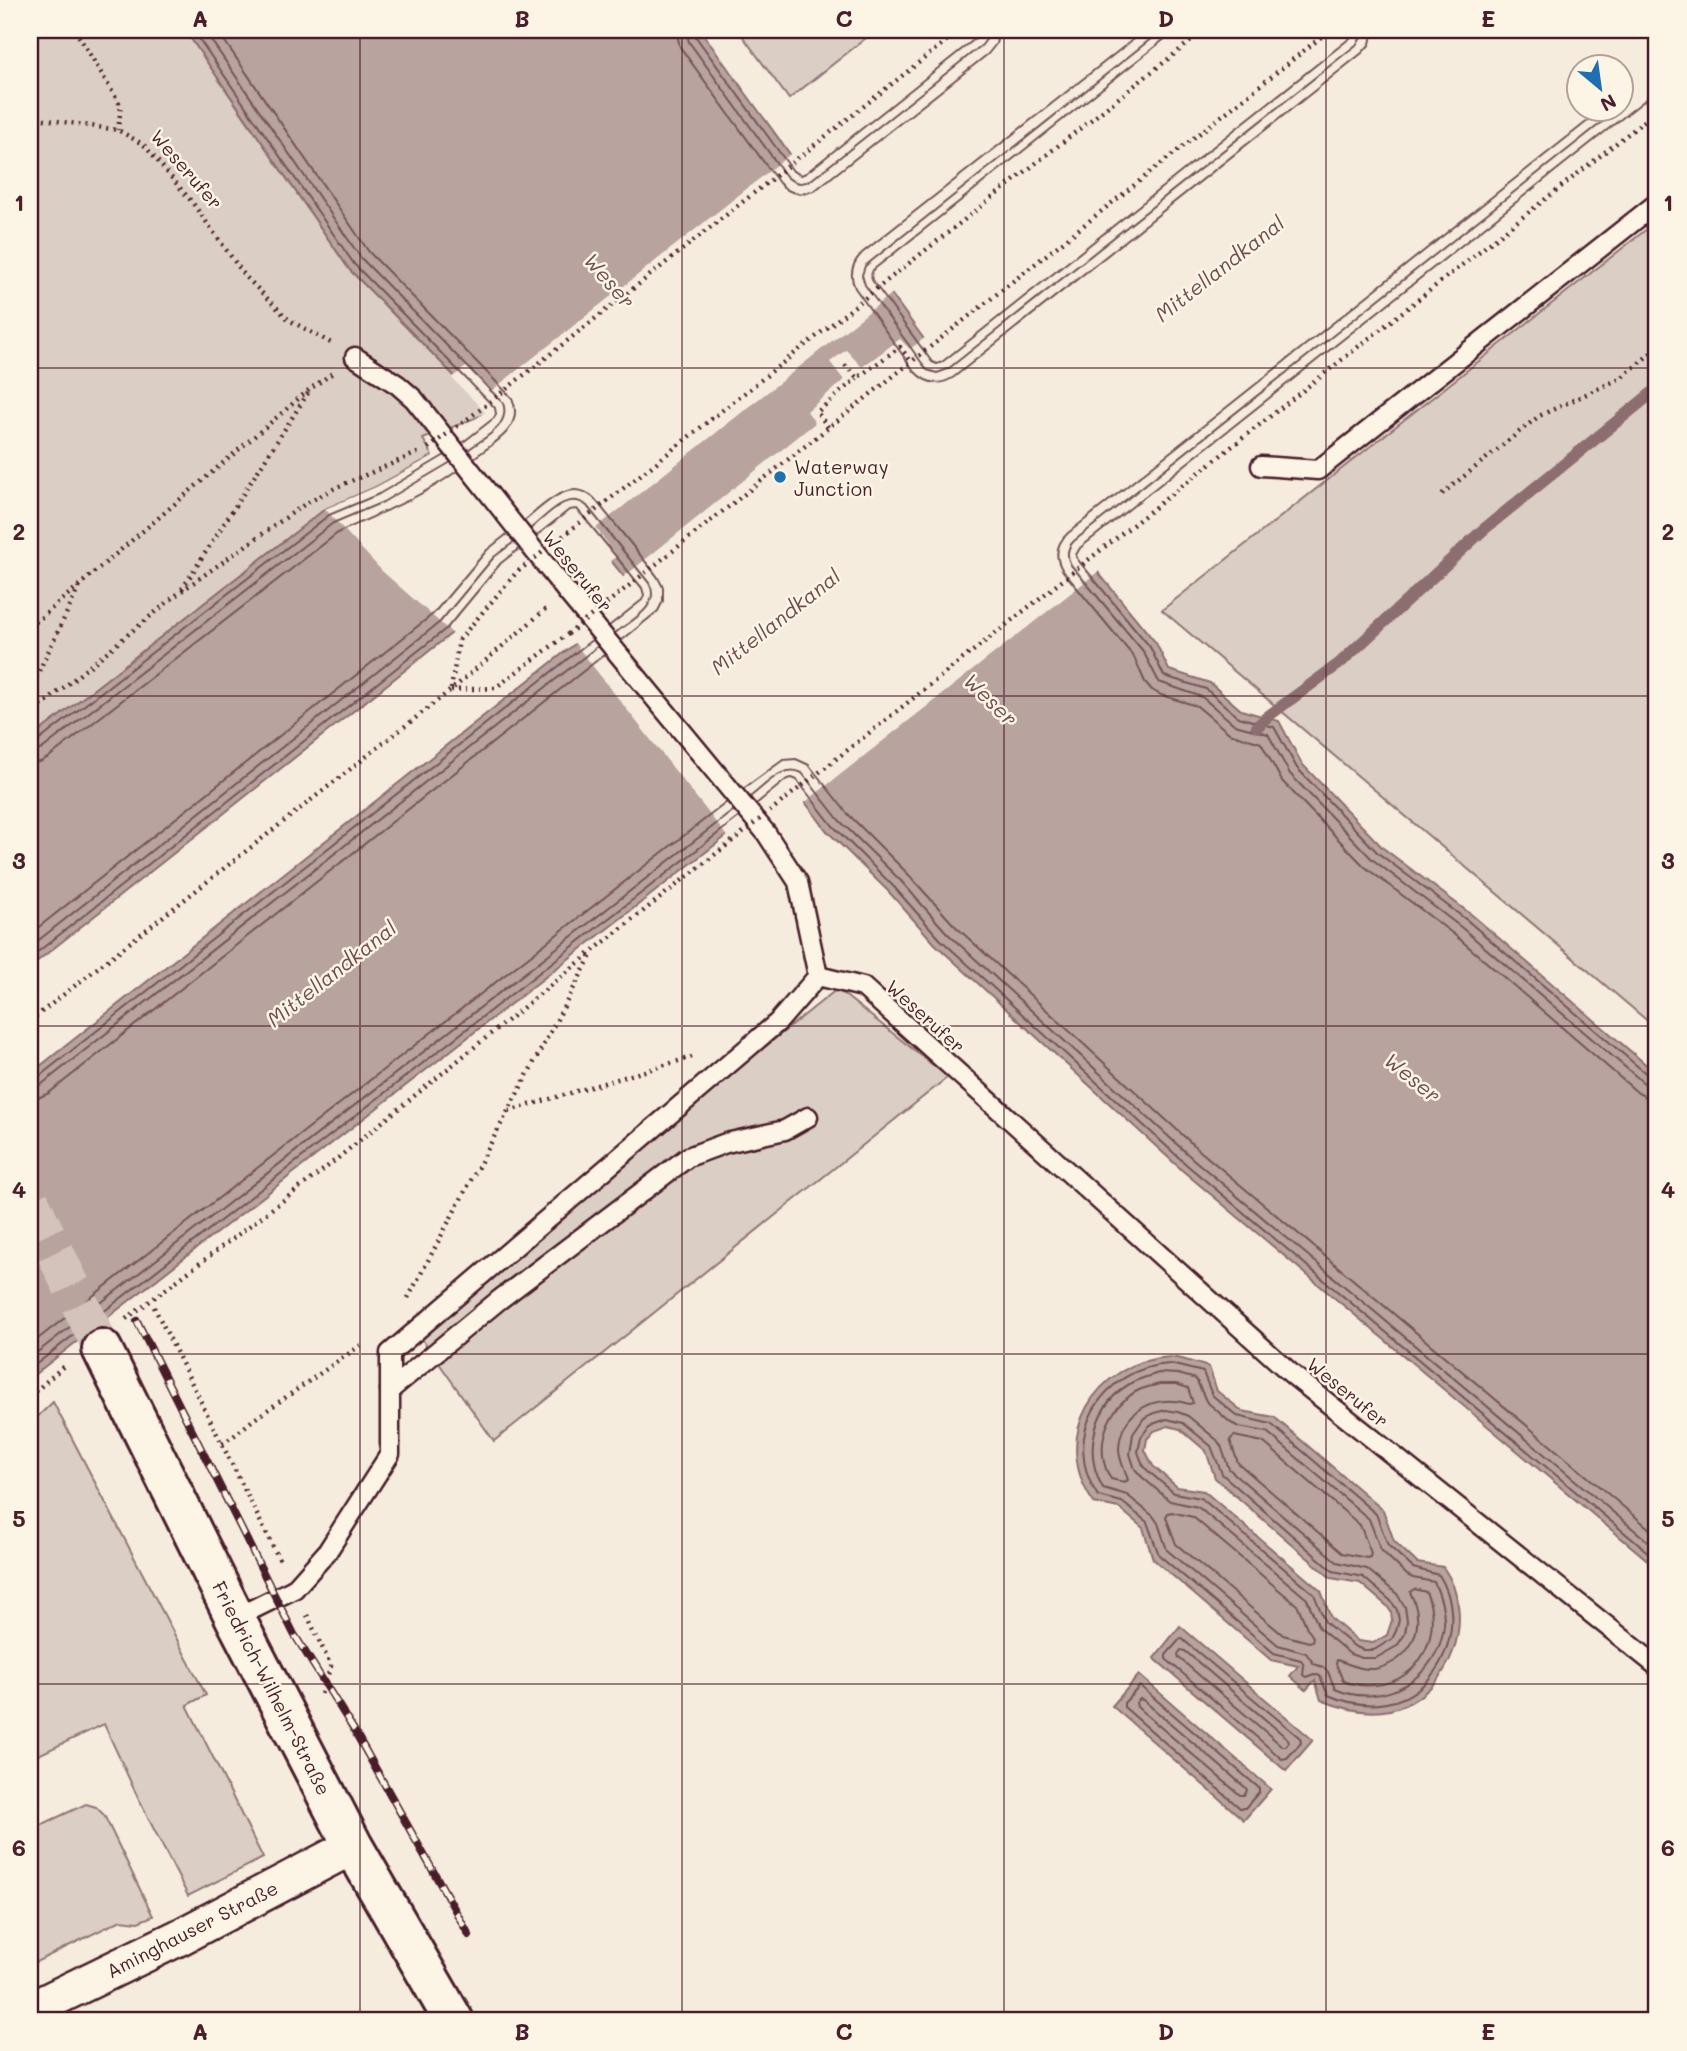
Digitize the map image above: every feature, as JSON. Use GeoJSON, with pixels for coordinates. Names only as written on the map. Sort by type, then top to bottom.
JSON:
{"type":"FeatureCollection","features":[{"type":"Feature","properties":{"kind":"street","name":"Friedrich-Wilhelm-Straße"},"geometry":{"type":"LineString","coordinates":[[99,1343],[235,1618],[353,1846],[454,2021]]}},
{"type":"Feature","properties":{"kind":"street","name":"Aminghauser Straße"},"geometry":{"type":"LineString","coordinates":[[30,2010],[180,1937],[353,1846]]}},
{"type":"Feature","properties":{"kind":"lane"},"geometry":{"type":"LineString","coordinates":[[1261,466],[1318,470],[1657,203]]}},
{"type":"Feature","properties":{"kind":"lane","name":"Weserufer"},"geometry":{"type":"LineString","coordinates":[[355,357],[398,385],[414,399],[567,592],[766,833],[798,882],[818,976],[863,987],[1294,1376],[1657,1666]]}},
{"type":"Feature","properties":{"kind":"lane"},"geometry":{"type":"LineString","coordinates":[[235,1618],[294,1589],[327,1552],[390,1454],[390,1353],[778,1022],[818,976]]}},
{"type":"Feature","properties":{"kind":"lane"},"geometry":{"type":"LineString","coordinates":[[390,1390],[499,1300],[688,1157],[726,1143],[785,1130],[808,1117]]}},
{"type":"Feature","properties":{"kind":"path"},"geometry":{"type":"LineString","coordinates":[[30,117],[118,130],[121,106],[75,30]]}},
{"type":"Feature","properties":{"kind":"path"},"geometry":{"type":"LineString","coordinates":[[30,715],[180,593],[305,504],[337,487],[428,448],[503,392],[960,30]]}},
{"type":"Feature","properties":{"kind":"path"},"geometry":{"type":"LineString","coordinates":[[451,690],[459,640],[516,573],[1205,30]]}},
{"type":"Feature","properties":{"kind":"path"},"geometry":{"type":"LineString","coordinates":[[451,690],[495,688],[568,634],[1330,30]]}},
{"type":"Feature","properties":{"kind":"path"},"geometry":{"type":"LineString","coordinates":[[30,1396],[322,1171],[594,950],[1657,111]]}},
{"type":"Feature","properties":{"kind":"path","name":"Weserufer"},"geometry":{"type":"LineString","coordinates":[[118,130],[144,145],[192,202],[245,276],[289,320],[355,357]]}},
{"type":"Feature","properties":{"kind":"path"},"geometry":{"type":"LineString","coordinates":[[828,427],[817,412],[857,378],[900,347],[911,361]]}},
{"type":"Feature","properties":{"kind":"path"},"geometry":{"type":"LineString","coordinates":[[1442,494],[1539,416],[1621,378],[1657,348]]}},
{"type":"Feature","properties":{"kind":"path"},"geometry":{"type":"LineString","coordinates":[[30,627],[310,389],[355,357]]}},
{"type":"Feature","properties":{"kind":"path"},"geometry":{"type":"LineString","coordinates":[[845,365],[857,378]]}},
{"type":"Feature","properties":{"kind":"path"},"geometry":{"type":"LineString","coordinates":[[180,593],[310,389]]}},
{"type":"Feature","properties":{"kind":"path"},"geometry":{"type":"LineString","coordinates":[[39,706],[30,692],[81,583]]}},
{"type":"Feature","properties":{"kind":"path"},"geometry":{"type":"LineString","coordinates":[[30,1021],[451,690],[567,592]]}},
{"type":"Feature","properties":{"kind":"path"},"geometry":{"type":"LineString","coordinates":[[390,1353],[394,1323],[594,950]]}},
{"type":"Feature","properties":{"kind":"path"},"geometry":{"type":"LineString","coordinates":[[508,1111],[695,1056]]}},
{"type":"Feature","properties":{"kind":"path"},"geometry":{"type":"LineString","coordinates":[[222,1443],[362,1345]]}},
{"type":"Feature","properties":{"kind":"shaded area"},"geometry":{"type":"Polygon","coordinates":[[[30,30],[185,30],[349,269],[490,412],[423,439],[433,456],[376,487],[325,509],[30,739],[30,30]]]}},
{"type":"Feature","properties":{"kind":"shaded area"},"geometry":{"type":"Polygon","coordinates":[[[738,30],[876,30],[789,99],[738,30]]]}},
{"type":"Feature","properties":{"kind":"shaded area"},"geometry":{"type":"Polygon","coordinates":[[[1657,221],[1657,1029],[1162,610],[1657,221]]]}},
{"type":"Feature","properties":{"kind":"shaded area"},"geometry":{"type":"Polygon","coordinates":[[[837,989],[948,1077],[494,1441],[414,1328],[837,989]]]}},
{"type":"Feature","properties":{"kind":"shaded area"},"geometry":{"type":"Polygon","coordinates":[[[53,1402],[206,1695],[187,1705],[263,1858],[188,1896],[104,1724],[30,1759],[30,1424],[53,1402]]]}},
{"type":"Feature","properties":{"kind":"shaded area"},"geometry":{"type":"Polygon","coordinates":[[[86,1804],[96,1807],[104,1815],[153,1916],[138,1922],[121,1920],[30,1965],[30,1830],[86,1804]]]}},
{"type":"Feature","properties":{"kind":"water"},"geometry":{"type":"Polygon","coordinates":[[[185,30],[700,30],[937,357],[1564,72],[1564,122],[1628,122],[1083,554],[1156,643],[1169,670],[1210,683],[1241,710],[1279,721],[1302,764],[1383,848],[1472,915],[1657,1074],[1657,1568],[1183,1171],[935,944],[889,892],[827,831],[792,785],[30,1378],[30,1074],[638,594],[574,515],[506,568],[452,633],[30,967],[30,739],[325,509],[376,487],[433,456],[490,412],[349,269],[185,30]]]}},
{"type":"Feature","properties":{"kind":"water"},"geometry":{"type":"Polygon","coordinates":[[[1657,30],[1657,99],[1634,117],[1634,52],[1609,52],[1657,30]]]}},
{"type":"Feature","properties":{"kind":"water"},"geometry":{"type":"Polygon","coordinates":[[[1170,1357],[1209,1367],[1217,1391],[1242,1411],[1274,1417],[1383,1510],[1394,1541],[1417,1563],[1443,1567],[1454,1587],[1458,1631],[1453,1652],[1443,1672],[1429,1689],[1411,1702],[1390,1710],[1372,1712],[1321,1700],[1315,1680],[1306,1690],[1290,1676],[1298,1666],[1271,1660],[1153,1559],[1143,1528],[1119,1508],[1094,1503],[1081,1479],[1076,1454],[1078,1430],[1087,1408],[1101,1388],[1120,1372],[1143,1362],[1170,1357]],[[1168,1426],[1154,1431],[1147,1439],[1145,1450],[1153,1466],[1177,1487],[1204,1491],[1321,1591],[1331,1618],[1358,1641],[1373,1643],[1387,1635],[1392,1620],[1387,1606],[1360,1583],[1331,1578],[1215,1478],[1206,1451],[1180,1429],[1168,1426]]]}},
{"type":"Feature","properties":{"kind":"water"},"geometry":{"type":"Polygon","coordinates":[[[1180,1626],[1313,1740],[1286,1771],[1154,1658],[1180,1626]]]}},
{"type":"Feature","properties":{"kind":"water"},"geometry":{"type":"Polygon","coordinates":[[[1139,1675],[1271,1789],[1244,1820],[1112,1706],[1139,1675]]]}},
{"type":"Feature","properties":{"kind":"pier"},"geometry":{"type":"Polygon","coordinates":[[[970,30],[1191,30],[882,276],[894,292],[596,528],[617,556],[608,563],[573,520],[508,571],[454,635],[382,571],[325,509],[376,487],[433,456],[431,453],[485,412],[452,378],[467,366],[490,392],[793,152],[801,163],[970,30]]]}},
{"type":"Feature","properties":{"kind":"pier"},"geometry":{"type":"Polygon","coordinates":[[[1344,30],[1657,30],[1657,104],[1087,555],[1100,570],[803,804],[791,789],[729,839],[573,641],[633,594],[621,579],[815,423],[807,411],[844,380],[830,362],[846,350],[862,367],[900,339],[910,349],[926,337],[937,353],[1344,30]]]}},
{"type":"Feature","properties":{"kind":"waterway"},"geometry":{"type":"LineString","coordinates":[[1257,727],[1340,663],[1483,530],[1657,389]]}},
{"type":"Feature","properties":{"kind":"tunnel"},"geometry":{"type":"LineString","coordinates":[[30,1201],[102,1349]]}},
{"type":"Feature","properties":{"kind":"railway"},"geometry":{"type":"LineString","coordinates":[[137,1321],[294,1634],[354,1730],[469,1935]]}},
{"type":"Feature","properties":{"kind":"place","name":"Waterway Junction"},"geometry":{"type":"Point","coordinates":[780,477]}},
{"type":"Feature","properties":{"kind":"water label","name":"Mittellandkanal"},"geometry":{"type":"Point","coordinates":[1219,268]}},
{"type":"Feature","properties":{"kind":"water label","name":"Weser"},"geometry":{"type":"Point","coordinates":[610,280]}},
{"type":"Feature","properties":{"kind":"water label","name":"Mittellandkanal"},"geometry":{"type":"Point","coordinates":[775,621]}},
{"type":"Feature","properties":{"kind":"water label","name":"Weser"},"geometry":{"type":"Point","coordinates":[991,699]}},
{"type":"Feature","properties":{"kind":"water label","name":"Mittellandkanal"},"geometry":{"type":"Point","coordinates":[331,973]}},
{"type":"Feature","properties":{"kind":"water label","name":"Weser"},"geometry":{"type":"Point","coordinates":[1413,1077]}}]}
